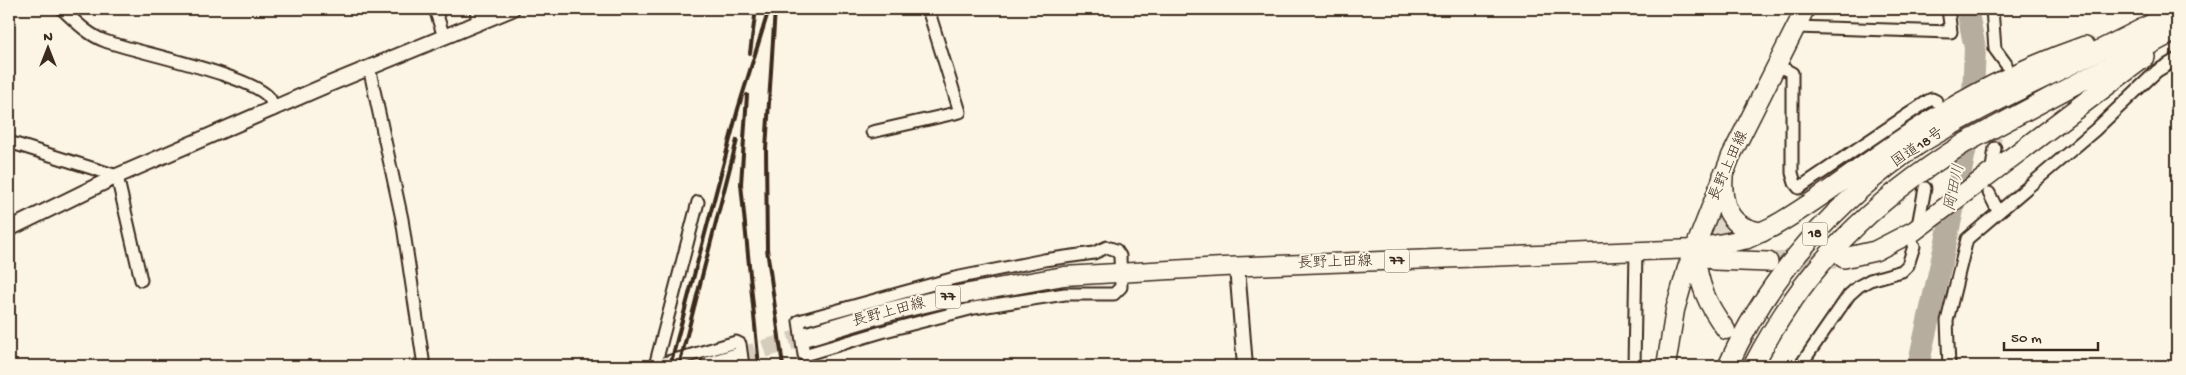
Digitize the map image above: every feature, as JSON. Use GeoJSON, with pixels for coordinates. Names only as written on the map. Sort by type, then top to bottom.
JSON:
{"type":"FeatureCollection","features":[{"type":"Feature","properties":{"kind":"highway"},"geometry":{"type":"LineString","coordinates":[[1694,249],[1737,241],[1762,232],[1801,210],[1938,108],[1997,92],[2060,55],[2159,20],[2177,11]]}},
{"type":"Feature","properties":{"kind":"highway"},"geometry":{"type":"LineString","coordinates":[[1844,258],[1876,251],[1888,245],[1988,180],[2177,31]]}},
{"type":"Feature","properties":{"kind":"highway","name":"国道18号"},"geometry":{"type":"LineString","coordinates":[[1753,366],[1792,301],[1832,251],[1871,210],[1933,163],[1992,128],[2177,31]]}},
{"type":"Feature","properties":{"kind":"highway","name":"国道18号"},"geometry":{"type":"LineString","coordinates":[[1728,366],[1747,328],[1767,297],[1816,233],[1859,192],[1899,159],[1997,92]]}},
{"type":"Feature","properties":{"kind":"highway"},"geometry":{"type":"LineString","coordinates":[[1723,175],[1723,199],[1727,211],[1743,226],[1762,232]]}},
{"type":"Feature","properties":{"kind":"highway"},"geometry":{"type":"LineString","coordinates":[[1694,249],[1714,260],[1768,262]]}},
{"type":"Feature","properties":{"kind":"main road","name":"長野上田線"},"geometry":{"type":"LineString","coordinates":[[807,336],[886,312],[1039,279],[1121,272],[1694,249],[1723,175],[1805,9]]}},
{"type":"Feature","properties":{"kind":"main road"},"geometry":{"type":"LineString","coordinates":[[1694,249],[1704,297],[1726,330]]}},
{"type":"Feature","properties":{"kind":"main road"},"geometry":{"type":"LineString","coordinates":[[1666,366],[1675,310],[1694,249]]}},
{"type":"Feature","properties":{"kind":"main road"},"geometry":{"type":"LineString","coordinates":[[709,366],[741,362]]}},
{"type":"Feature","properties":{"kind":"street"},"geometry":{"type":"LineString","coordinates":[[62,9],[80,26],[102,40],[191,64],[255,86],[270,98],[273,110]]}},
{"type":"Feature","properties":{"kind":"street"},"geometry":{"type":"LineString","coordinates":[[434,9],[444,38]]}},
{"type":"Feature","properties":{"kind":"street"},"geometry":{"type":"LineString","coordinates":[[476,9],[478,24]]}},
{"type":"Feature","properties":{"kind":"street"},"geometry":{"type":"LineString","coordinates":[[9,229],[117,176],[369,67],[512,9]]}},
{"type":"Feature","properties":{"kind":"street"},"geometry":{"type":"LineString","coordinates":[[872,132],[960,112],[928,9]]}},
{"type":"Feature","properties":{"kind":"street"},"geometry":{"type":"LineString","coordinates":[[1796,27],[1951,32],[1948,9]]}},
{"type":"Feature","properties":{"kind":"street"},"geometry":{"type":"LineString","coordinates":[[1992,9],[1995,49],[2006,64]]}},
{"type":"Feature","properties":{"kind":"street"},"geometry":{"type":"LineString","coordinates":[[1949,366],[1947,321],[1967,239],[2095,130],[2157,71],[2177,59]]}},
{"type":"Feature","properties":{"kind":"street"},"geometry":{"type":"LineString","coordinates":[[1777,65],[1792,73],[1792,173],[1795,183],[1800,188],[1928,101],[1932,99],[1938,108]]}},
{"type":"Feature","properties":{"kind":"street"},"geometry":{"type":"LineString","coordinates":[[369,67],[402,219],[424,366]]}},
{"type":"Feature","properties":{"kind":"street"},"geometry":{"type":"LineString","coordinates":[[9,142],[117,176]]}},
{"type":"Feature","properties":{"kind":"street"},"geometry":{"type":"LineString","coordinates":[[1995,148],[1988,180],[1998,211]]}},
{"type":"Feature","properties":{"kind":"street"},"geometry":{"type":"LineString","coordinates":[[117,176],[141,280]]}},
{"type":"Feature","properties":{"kind":"street"},"geometry":{"type":"LineString","coordinates":[[1922,222],[1925,188]]}},
{"type":"Feature","properties":{"kind":"street"},"geometry":{"type":"LineString","coordinates":[[654,366],[698,202]]}},
{"type":"Feature","properties":{"kind":"street"},"geometry":{"type":"LineString","coordinates":[[1800,366],[1850,295],[1859,286],[1870,280],[1902,271],[1908,265],[1914,246]]}},
{"type":"Feature","properties":{"kind":"street"},"geometry":{"type":"LineString","coordinates":[[1107,247],[1119,253],[1121,272],[1121,287],[1114,294],[1066,294],[974,308],[885,331],[804,355],[799,322],[911,289],[1001,268],[1094,254],[1107,247]]}},
{"type":"Feature","properties":{"kind":"street"},"geometry":{"type":"LineString","coordinates":[[1634,366],[1636,250]]}},
{"type":"Feature","properties":{"kind":"street"},"geometry":{"type":"LineString","coordinates":[[1237,267],[1245,366]]}},
{"type":"Feature","properties":{"kind":"street"},"geometry":{"type":"LineString","coordinates":[[654,366],[736,342],[740,344],[741,362]]}},
{"type":"Feature","properties":{"kind":"shaded area"},"geometry":{"type":"Polygon","coordinates":[[[1719,211],[1741,233],[1717,240],[1711,236],[1719,211]]]}},
{"type":"Feature","properties":{"kind":"waterway","name":"岡田川"},"geometry":{"type":"LineString","coordinates":[[1918,366],[1972,117],[1975,48],[1967,9]]}},
{"type":"Feature","properties":{"kind":"tunnel"},"geometry":{"type":"LineString","coordinates":[[1995,148],[2001,95]]}},
{"type":"Feature","properties":{"kind":"tunnel"},"geometry":{"type":"LineString","coordinates":[[1768,262],[1836,259]]}},
{"type":"Feature","properties":{"kind":"tunnel"},"geometry":{"type":"LineString","coordinates":[[738,357],[807,336]]}},
{"type":"Feature","properties":{"kind":"railway"},"geometry":{"type":"LineString","coordinates":[[750,53],[756,9]]}},
{"type":"Feature","properties":{"kind":"railway"},"geometry":{"type":"LineString","coordinates":[[670,366],[738,109],[769,9]]}},
{"type":"Feature","properties":{"kind":"railway"},"geometry":{"type":"LineString","coordinates":[[775,9],[766,149],[767,249],[783,366]]}},
{"type":"Feature","properties":{"kind":"railway"},"geometry":{"type":"LineString","coordinates":[[747,95],[741,184],[759,366]]}},
{"type":"Feature","properties":{"kind":"railway"},"geometry":{"type":"LineString","coordinates":[[679,366],[737,140]]}}]}
